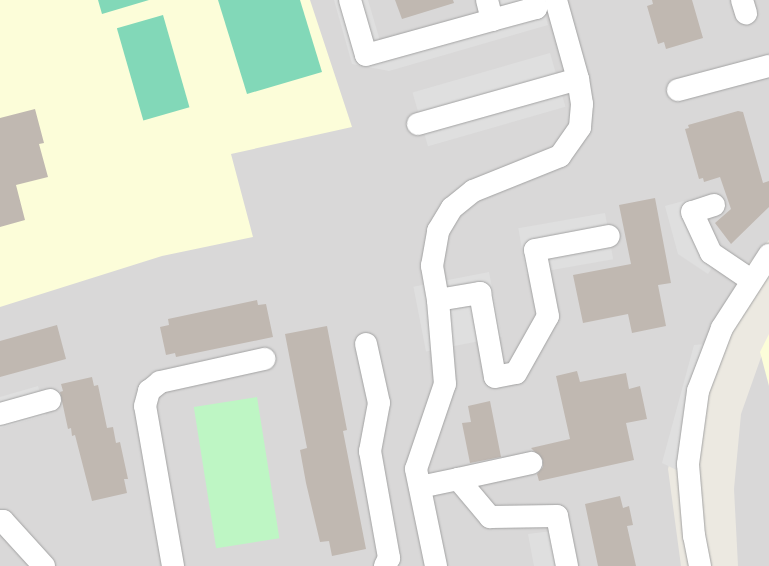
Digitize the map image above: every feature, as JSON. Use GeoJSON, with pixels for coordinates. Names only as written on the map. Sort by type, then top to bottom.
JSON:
{"type":"FeatureCollection","features":[{"type":"Feature","properties":{"kind":"street"},"geometry":{"type":"LineString","coordinates":[[350,0],[366,55],[490,10],[536,8],[534,0]]}},
{"type":"Feature","properties":{"kind":"street"},"geometry":{"type":"LineString","coordinates":[[436,566],[416,469],[445,384],[438,300],[432,266],[438,232],[452,208],[479,188],[560,156],[570,144],[580,127],[582,104],[578,79],[556,0]]}},
{"type":"Feature","properties":{"kind":"street"},"geometry":{"type":"LineString","coordinates":[[678,90],[769,66]]}},
{"type":"Feature","properties":{"kind":"street"},"geometry":{"type":"LineString","coordinates":[[418,124],[578,79]]}},
{"type":"Feature","properties":{"kind":"street"},"geometry":{"type":"LineString","coordinates":[[714,205],[692,212],[711,253],[751,280]]}},
{"type":"Feature","properties":{"kind":"street"},"geometry":{"type":"LineString","coordinates":[[438,300],[480,292],[495,377],[516,373],[548,316],[535,250],[609,236]]}},
{"type":"Feature","properties":{"kind":"street"},"geometry":{"type":"LineString","coordinates":[[700,566],[694,536],[688,464],[698,391],[722,328],[751,280],[769,255]]}},
{"type":"Feature","properties":{"kind":"street"},"geometry":{"type":"LineString","coordinates":[[366,344],[379,403],[370,451],[390,558],[385,566]]}},
{"type":"Feature","properties":{"kind":"street"},"geometry":{"type":"LineString","coordinates":[[173,566],[145,406],[149,391],[160,382],[264,359]]}},
{"type":"Feature","properties":{"kind":"street"},"geometry":{"type":"LineString","coordinates":[[0,414],[50,400]]}},
{"type":"Feature","properties":{"kind":"street"},"geometry":{"type":"LineString","coordinates":[[420,487],[531,463]]}},
{"type":"Feature","properties":{"kind":"street"},"geometry":{"type":"LineString","coordinates":[[458,479],[490,518],[557,516],[567,566]]}},
{"type":"Feature","properties":{"kind":"street"},"geometry":{"type":"LineString","coordinates":[[0,522],[3,521],[44,566]]}},
{"type":"Feature","properties":{"kind":"shaded area"},"geometry":{"type":"Polygon","coordinates":[[[0,0],[769,0],[769,240],[749,263],[706,358],[693,368],[668,469],[681,566],[0,566],[0,0]]]}},
{"type":"Feature","properties":{"kind":"shaded area"},"geometry":{"type":"Polygon","coordinates":[[[0,0],[310,0],[352,127],[231,154],[253,237],[162,256],[0,307],[0,0]]]}},
{"type":"Feature","properties":{"kind":"shaded area"},"geometry":{"type":"Polygon","coordinates":[[[334,0],[368,0],[386,61],[506,27],[498,0],[541,0],[548,25],[389,71],[352,64],[334,0]]]}},
{"type":"Feature","properties":{"kind":"shaded area"},"geometry":{"type":"Polygon","coordinates":[[[550,53],[565,107],[428,146],[413,92],[550,53]]]}},
{"type":"Feature","properties":{"kind":"shaded area"},"geometry":{"type":"Polygon","coordinates":[[[691,199],[724,249],[708,274],[678,254],[665,206],[691,199]]]}},
{"type":"Feature","properties":{"kind":"shaded area"},"geometry":{"type":"Polygon","coordinates":[[[605,213],[613,259],[526,275],[518,228],[605,213]]]}},
{"type":"Feature","properties":{"kind":"shaded area"},"geometry":{"type":"Polygon","coordinates":[[[489,272],[502,337],[426,351],[413,287],[489,272]]]}},
{"type":"Feature","properties":{"kind":"shaded area"},"geometry":{"type":"Polygon","coordinates":[[[769,334],[769,386],[760,352],[769,334]]]}},
{"type":"Feature","properties":{"kind":"shaded area"},"geometry":{"type":"Polygon","coordinates":[[[769,335],[769,566],[738,566],[734,489],[741,414],[769,335]]]}},
{"type":"Feature","properties":{"kind":"shaded area"},"geometry":{"type":"Polygon","coordinates":[[[719,343],[685,474],[662,463],[694,345],[719,343]]]}},
{"type":"Feature","properties":{"kind":"shaded area"},"geometry":{"type":"Polygon","coordinates":[[[38,386],[46,415],[0,428],[0,397],[38,386]]]}},
{"type":"Feature","properties":{"kind":"shaded area"},"geometry":{"type":"Polygon","coordinates":[[[560,530],[567,566],[534,566],[528,534],[560,530]]]}},
{"type":"Feature","properties":{"kind":"green space"},"geometry":{"type":"Polygon","coordinates":[[[98,0],[149,0],[102,14],[98,0]]]}},
{"type":"Feature","properties":{"kind":"green space"},"geometry":{"type":"Polygon","coordinates":[[[218,0],[300,0],[322,72],[247,94],[218,0]]]}},
{"type":"Feature","properties":{"kind":"green space"},"geometry":{"type":"Polygon","coordinates":[[[163,15],[189,107],[143,121],[117,28],[163,15]]]}},
{"type":"Feature","properties":{"kind":"green space"},"geometry":{"type":"Polygon","coordinates":[[[257,397],[279,538],[216,548],[194,407],[257,397]]]}},
{"type":"Feature","properties":{"kind":"building"},"geometry":{"type":"Polygon","coordinates":[[[395,0],[453,0],[454,3],[402,19],[395,0]]]}},
{"type":"Feature","properties":{"kind":"building"},"geometry":{"type":"Polygon","coordinates":[[[652,0],[692,0],[703,38],[666,49],[664,42],[658,44],[647,6],[653,4],[652,0]]]}},
{"type":"Feature","properties":{"kind":"building"},"geometry":{"type":"Polygon","coordinates":[[[35,109],[44,143],[39,144],[48,177],[16,185],[25,220],[0,227],[0,118],[35,109]]]}},
{"type":"Feature","properties":{"kind":"building"},"geometry":{"type":"Polygon","coordinates":[[[738,111],[743,112],[763,183],[769,181],[769,207],[731,244],[715,223],[731,209],[720,177],[704,182],[703,178],[699,179],[685,129],[689,128],[688,125],[738,111]]]}},
{"type":"Feature","properties":{"kind":"building"},"geometry":{"type":"Polygon","coordinates":[[[655,198],[671,283],[658,285],[666,326],[632,333],[628,314],[583,323],[573,275],[631,264],[619,205],[655,198]]]}},
{"type":"Feature","properties":{"kind":"building"},"geometry":{"type":"Polygon","coordinates":[[[257,300],[258,305],[266,304],[273,337],[176,357],[175,353],[166,355],[160,327],[169,325],[168,319],[257,300]]]}},
{"type":"Feature","properties":{"kind":"building"},"geometry":{"type":"Polygon","coordinates":[[[57,325],[66,359],[0,377],[0,341],[57,325]]]}},
{"type":"Feature","properties":{"kind":"building"},"geometry":{"type":"Polygon","coordinates":[[[327,326],[347,430],[343,431],[366,549],[332,556],[329,541],[320,542],[306,483],[300,450],[307,448],[285,334],[327,326]]]}},
{"type":"Feature","properties":{"kind":"building"},"geometry":{"type":"Polygon","coordinates":[[[577,371],[580,382],[626,373],[629,389],[640,386],[647,419],[626,423],[634,460],[539,481],[537,474],[543,467],[543,460],[531,448],[570,439],[556,376],[577,371]]]}},
{"type":"Feature","properties":{"kind":"building"},"geometry":{"type":"Polygon","coordinates":[[[92,377],[94,386],[98,385],[107,428],[113,427],[116,443],[120,442],[128,479],[124,479],[127,493],[92,501],[75,435],[72,436],[71,428],[68,429],[60,392],[63,391],[61,384],[92,377]]]}},
{"type":"Feature","properties":{"kind":"building"},"geometry":{"type":"Polygon","coordinates":[[[490,401],[501,457],[470,463],[462,423],[471,422],[468,406],[490,401]]]}},
{"type":"Feature","properties":{"kind":"building"},"geometry":{"type":"Polygon","coordinates":[[[620,496],[623,508],[629,506],[633,525],[627,526],[636,566],[598,566],[585,504],[620,496]]]}}]}
